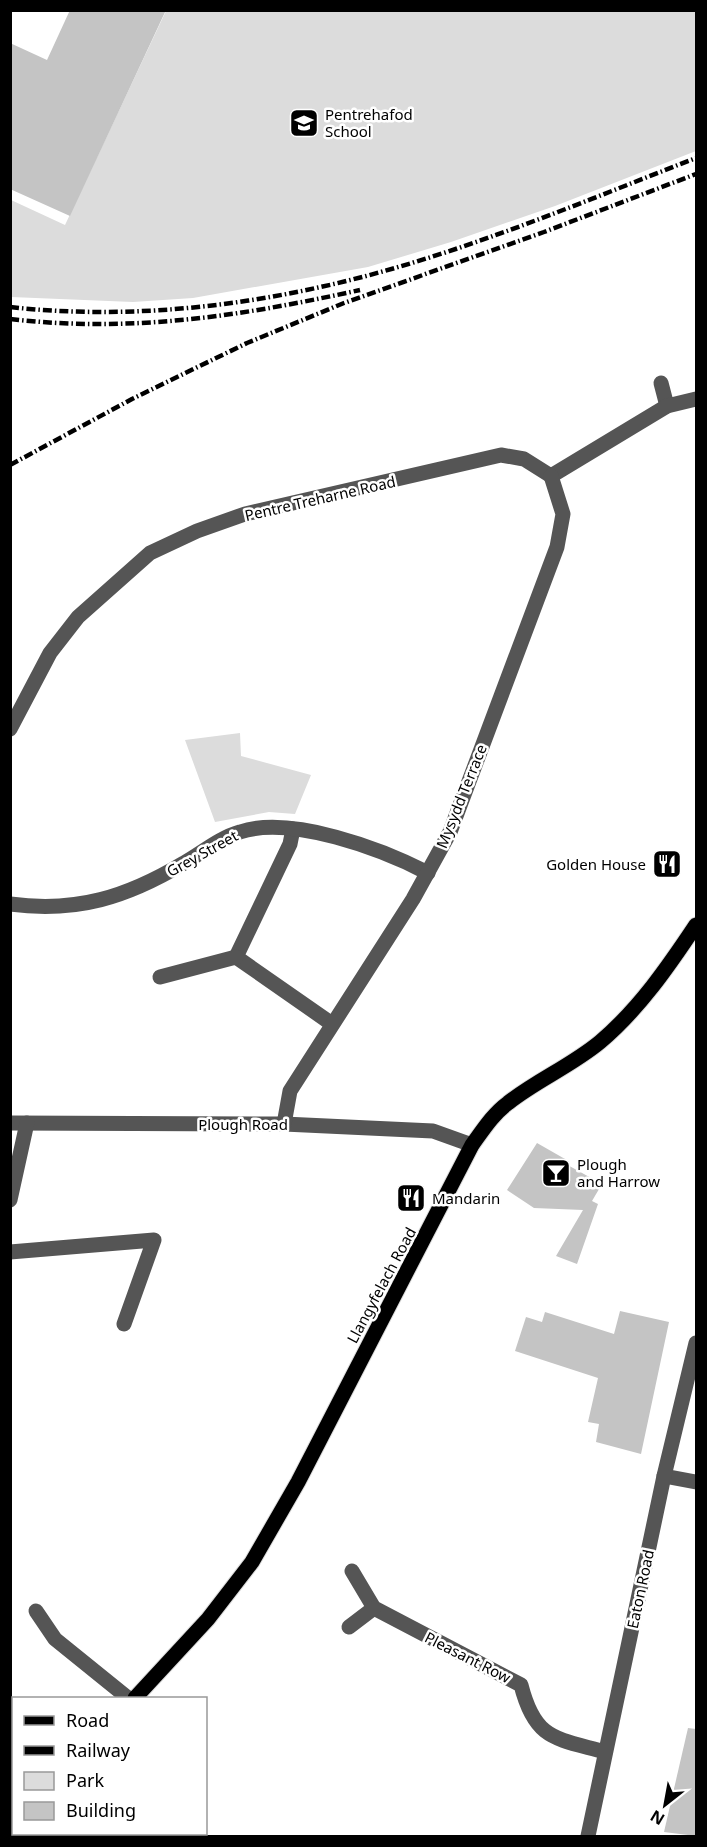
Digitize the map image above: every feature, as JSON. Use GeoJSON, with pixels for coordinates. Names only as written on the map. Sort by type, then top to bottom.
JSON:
{"type":"FeatureCollection","features":[{"type":"Feature","properties":{"kind":"main road","name":"Llangyfelach Road"},"geometry":{"type":"LineString","coordinates":[[136,1697],[208,1619],[252,1562],[315,1450],[472,1145],[488,1122],[507,1103],[572,1063],[629,1014],[660,978],[696,925]]}},
{"type":"Feature","properties":{"kind":"street"},"geometry":{"type":"LineString","coordinates":[[661,383],[667,406]]}},
{"type":"Feature","properties":{"kind":"street"},"geometry":{"type":"LineString","coordinates":[[551,476],[667,406],[696,399]]}},
{"type":"Feature","properties":{"kind":"street","name":"Pentre Treharne Road"},"geometry":{"type":"LineString","coordinates":[[10,729],[50,652],[78,617],[150,553],[245,514],[501,455],[524,459],[551,476]]}},
{"type":"Feature","properties":{"kind":"street","name":"Mysydd Terrace"},"geometry":{"type":"LineString","coordinates":[[284,1124],[290,1091],[428,873],[450,832],[557,547],[563,514],[551,476]]}},
{"type":"Feature","properties":{"kind":"street","name":"Grey Street"},"geometry":{"type":"LineString","coordinates":[[10,904],[72,907],[113,897],[139,888],[240,831],[261,827],[293,829],[354,844],[428,873]]}},
{"type":"Feature","properties":{"kind":"street"},"geometry":{"type":"LineString","coordinates":[[236,957],[290,844],[293,829]]}},
{"type":"Feature","properties":{"kind":"street"},"geometry":{"type":"LineString","coordinates":[[160,977],[236,957],[332,1024]]}},
{"type":"Feature","properties":{"kind":"street","name":"Plough Road"},"geometry":{"type":"LineString","coordinates":[[10,1123],[284,1124],[433,1131],[472,1145]]}},
{"type":"Feature","properties":{"kind":"street"},"geometry":{"type":"LineString","coordinates":[[10,1200],[27,1124]]}},
{"type":"Feature","properties":{"kind":"street"},"geometry":{"type":"LineString","coordinates":[[10,1252],[154,1240],[124,1324]]}},
{"type":"Feature","properties":{"kind":"street","name":"Eaton Road"},"geometry":{"type":"LineString","coordinates":[[588,1836],[664,1476],[696,1343]]}},
{"type":"Feature","properties":{"kind":"street"},"geometry":{"type":"LineString","coordinates":[[664,1476],[696,1482]]}},
{"type":"Feature","properties":{"kind":"street"},"geometry":{"type":"LineString","coordinates":[[349,1628],[374,1608],[352,1571]]}},
{"type":"Feature","properties":{"kind":"street","name":"Pleasant Row"},"geometry":{"type":"LineString","coordinates":[[374,1608],[521,1685],[527,1709],[539,1727],[555,1738],[605,1752]]}},
{"type":"Feature","properties":{"kind":"street"},"geometry":{"type":"LineString","coordinates":[[36,1611],[55,1639],[127,1697]]}},
{"type":"Feature","properties":{"kind":"green space","name":"Pentrehafod School"},"geometry":{"type":"Polygon","coordinates":[[[166,11],[696,11],[696,151],[555,206],[451,242],[368,267],[193,298],[133,302],[11,297],[11,200],[65,225],[166,11]]]}},
{"type":"Feature","properties":{"kind":"green space"},"geometry":{"type":"Polygon","coordinates":[[[240,733],[241,756],[311,775],[295,814],[269,812],[215,822],[185,740],[240,733]]]}},
{"type":"Feature","properties":{"kind":"building"},"geometry":{"type":"Polygon","coordinates":[[[70,10],[166,10],[70,216],[10,189],[10,43],[47,60],[70,10]]]}},
{"type":"Feature","properties":{"kind":"building"},"geometry":{"type":"Polygon","coordinates":[[[537,1143],[565,1159],[564,1163],[602,1184],[592,1201],[598,1204],[577,1264],[556,1256],[583,1210],[534,1208],[507,1190],[537,1143]]]}},
{"type":"Feature","properties":{"kind":"building"},"geometry":{"type":"Polygon","coordinates":[[[620,1311],[669,1322],[641,1454],[596,1442],[599,1424],[588,1422],[598,1378],[515,1351],[526,1317],[542,1322],[545,1312],[614,1334],[620,1311]]]}},
{"type":"Feature","properties":{"kind":"building"},"geometry":{"type":"Polygon","coordinates":[[[688,1728],[696,1729],[696,1836],[664,1832],[688,1728]]]}},
{"type":"Feature","properties":{"kind":"railway"},"geometry":{"type":"LineString","coordinates":[[10,307],[112,312],[164,310],[266,298],[316,288],[451,251],[696,158]]}},
{"type":"Feature","properties":{"kind":"railway"},"geometry":{"type":"LineString","coordinates":[[10,465],[132,399],[247,343],[344,303],[544,232],[696,174]]}},
{"type":"Feature","properties":{"kind":"railway"},"geometry":{"type":"LineString","coordinates":[[10,319],[55,323],[143,323],[229,314],[360,290]]}},
{"type":"Feature","properties":{"kind":"place","name":"Pentrehafod School"},"geometry":{"type":"Point","coordinates":[304,123]}},
{"type":"Feature","properties":{"kind":"place","name":"Golden House"},"geometry":{"type":"Point","coordinates":[667,864]}},
{"type":"Feature","properties":{"kind":"place","name":"Plough and Harrow"},"geometry":{"type":"Point","coordinates":[556,1173]}},
{"type":"Feature","properties":{"kind":"place","name":"Mandarin"},"geometry":{"type":"Point","coordinates":[411,1198]}}]}
